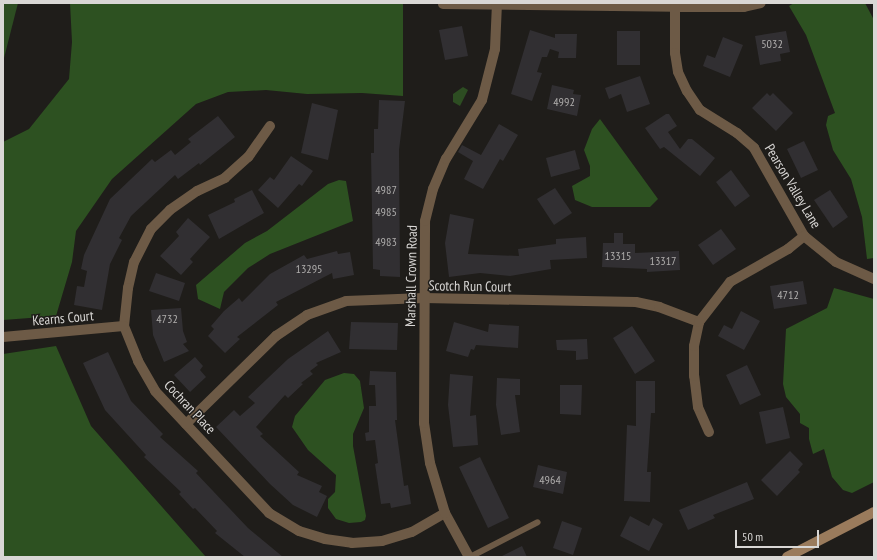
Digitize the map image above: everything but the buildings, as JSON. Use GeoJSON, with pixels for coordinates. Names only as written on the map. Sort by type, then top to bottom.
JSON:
{"type":"FeatureCollection","features":[{"type":"Feature","properties":{"kind":"street"},"geometry":{"type":"LineString","coordinates":[[443,4],[744,7],[761,3]]}},
{"type":"Feature","properties":{"kind":"street","name":"Marshall Crown Road"},"geometry":{"type":"LineString","coordinates":[[470,557],[445,513],[430,463],[424,423],[425,221],[433,189],[446,159],[482,100],[495,49],[498,5]]}},
{"type":"Feature","properties":{"kind":"street","name":"Pearson Valley Lane"},"geometry":{"type":"LineString","coordinates":[[675,7],[675,52],[678,72],[687,91],[700,110],[737,133],[754,148],[804,236],[836,262],[874,279]]}},
{"type":"Feature","properties":{"kind":"street"},"geometry":{"type":"LineString","coordinates":[[124,326],[134,262],[151,229],[170,210],[197,191],[225,178],[248,157],[270,126]]}},
{"type":"Feature","properties":{"kind":"street"},"geometry":{"type":"LineString","coordinates":[[709,432],[698,406],[694,376],[694,346],[699,322],[730,282],[788,249],[804,236]]}},
{"type":"Feature","properties":{"kind":"street","name":"Scotch Run Court"},"geometry":{"type":"LineString","coordinates":[[186,424],[276,336],[307,315],[346,301],[424,298],[636,302],[659,307],[699,322]]}},
{"type":"Feature","properties":{"kind":"street","name":"Kearns Court"},"geometry":{"type":"LineString","coordinates":[[3,337],[124,326]]}},
{"type":"Feature","properties":{"kind":"street","name":"Cochran Place"},"geometry":{"type":"LineString","coordinates":[[124,326],[138,361],[155,391],[269,513],[299,531],[338,541],[382,541],[412,532],[445,513]]}},
{"type":"Feature","properties":{"kind":"street"},"geometry":{"type":"LineString","coordinates":[[788,557],[874,512]]}},
{"type":"Feature","properties":{"kind":"lane"},"geometry":{"type":"LineString","coordinates":[[470,557],[538,522]]}},
{"type":"Feature","properties":{"kind":"green space"},"geometry":{"type":"Polygon","coordinates":[[[3,3],[18,3],[3,62],[3,3]]]}},
{"type":"Feature","properties":{"kind":"green space"},"geometry":{"type":"Polygon","coordinates":[[[70,3],[403,3],[403,96],[362,93],[307,94],[266,90],[228,92],[196,104],[112,179],[76,231],[72,262],[56,316],[3,320],[3,142],[29,129],[69,79],[72,42],[70,3]]]}},
{"type":"Feature","properties":{"kind":"green space"},"geometry":{"type":"Polygon","coordinates":[[[794,3],[865,3],[874,20],[874,258],[867,259],[862,217],[851,179],[833,150],[826,125],[828,116],[835,113],[806,35],[789,6],[794,3]]]}},
{"type":"Feature","properties":{"kind":"green space"},"geometry":{"type":"Polygon","coordinates":[[[463,87],[468,90],[460,106],[453,102],[453,94],[463,87]]]}},
{"type":"Feature","properties":{"kind":"green space"},"geometry":{"type":"Polygon","coordinates":[[[600,119],[658,199],[650,207],[592,207],[575,200],[572,186],[590,176],[590,166],[584,150],[592,129],[600,119]]]}},
{"type":"Feature","properties":{"kind":"green space"},"geometry":{"type":"Polygon","coordinates":[[[339,180],[346,181],[353,221],[270,254],[248,268],[224,292],[220,309],[198,299],[196,285],[245,243],[267,231],[328,184],[339,180]]]}},
{"type":"Feature","properties":{"kind":"green space"},"geometry":{"type":"Polygon","coordinates":[[[834,288],[874,299],[874,482],[852,493],[843,490],[832,477],[824,449],[813,454],[809,439],[809,428],[800,423],[800,414],[786,397],[783,384],[786,329],[827,308],[834,288]]]}},
{"type":"Feature","properties":{"kind":"green space"},"geometry":{"type":"Polygon","coordinates":[[[56,346],[91,426],[206,557],[3,557],[3,354],[56,346]]]}},
{"type":"Feature","properties":{"kind":"green space"},"geometry":{"type":"Polygon","coordinates":[[[344,373],[354,374],[360,381],[364,408],[353,434],[353,446],[366,516],[365,520],[361,522],[349,523],[336,519],[328,508],[328,499],[335,492],[336,475],[308,450],[292,427],[295,416],[325,380],[344,373]]]}}]}
